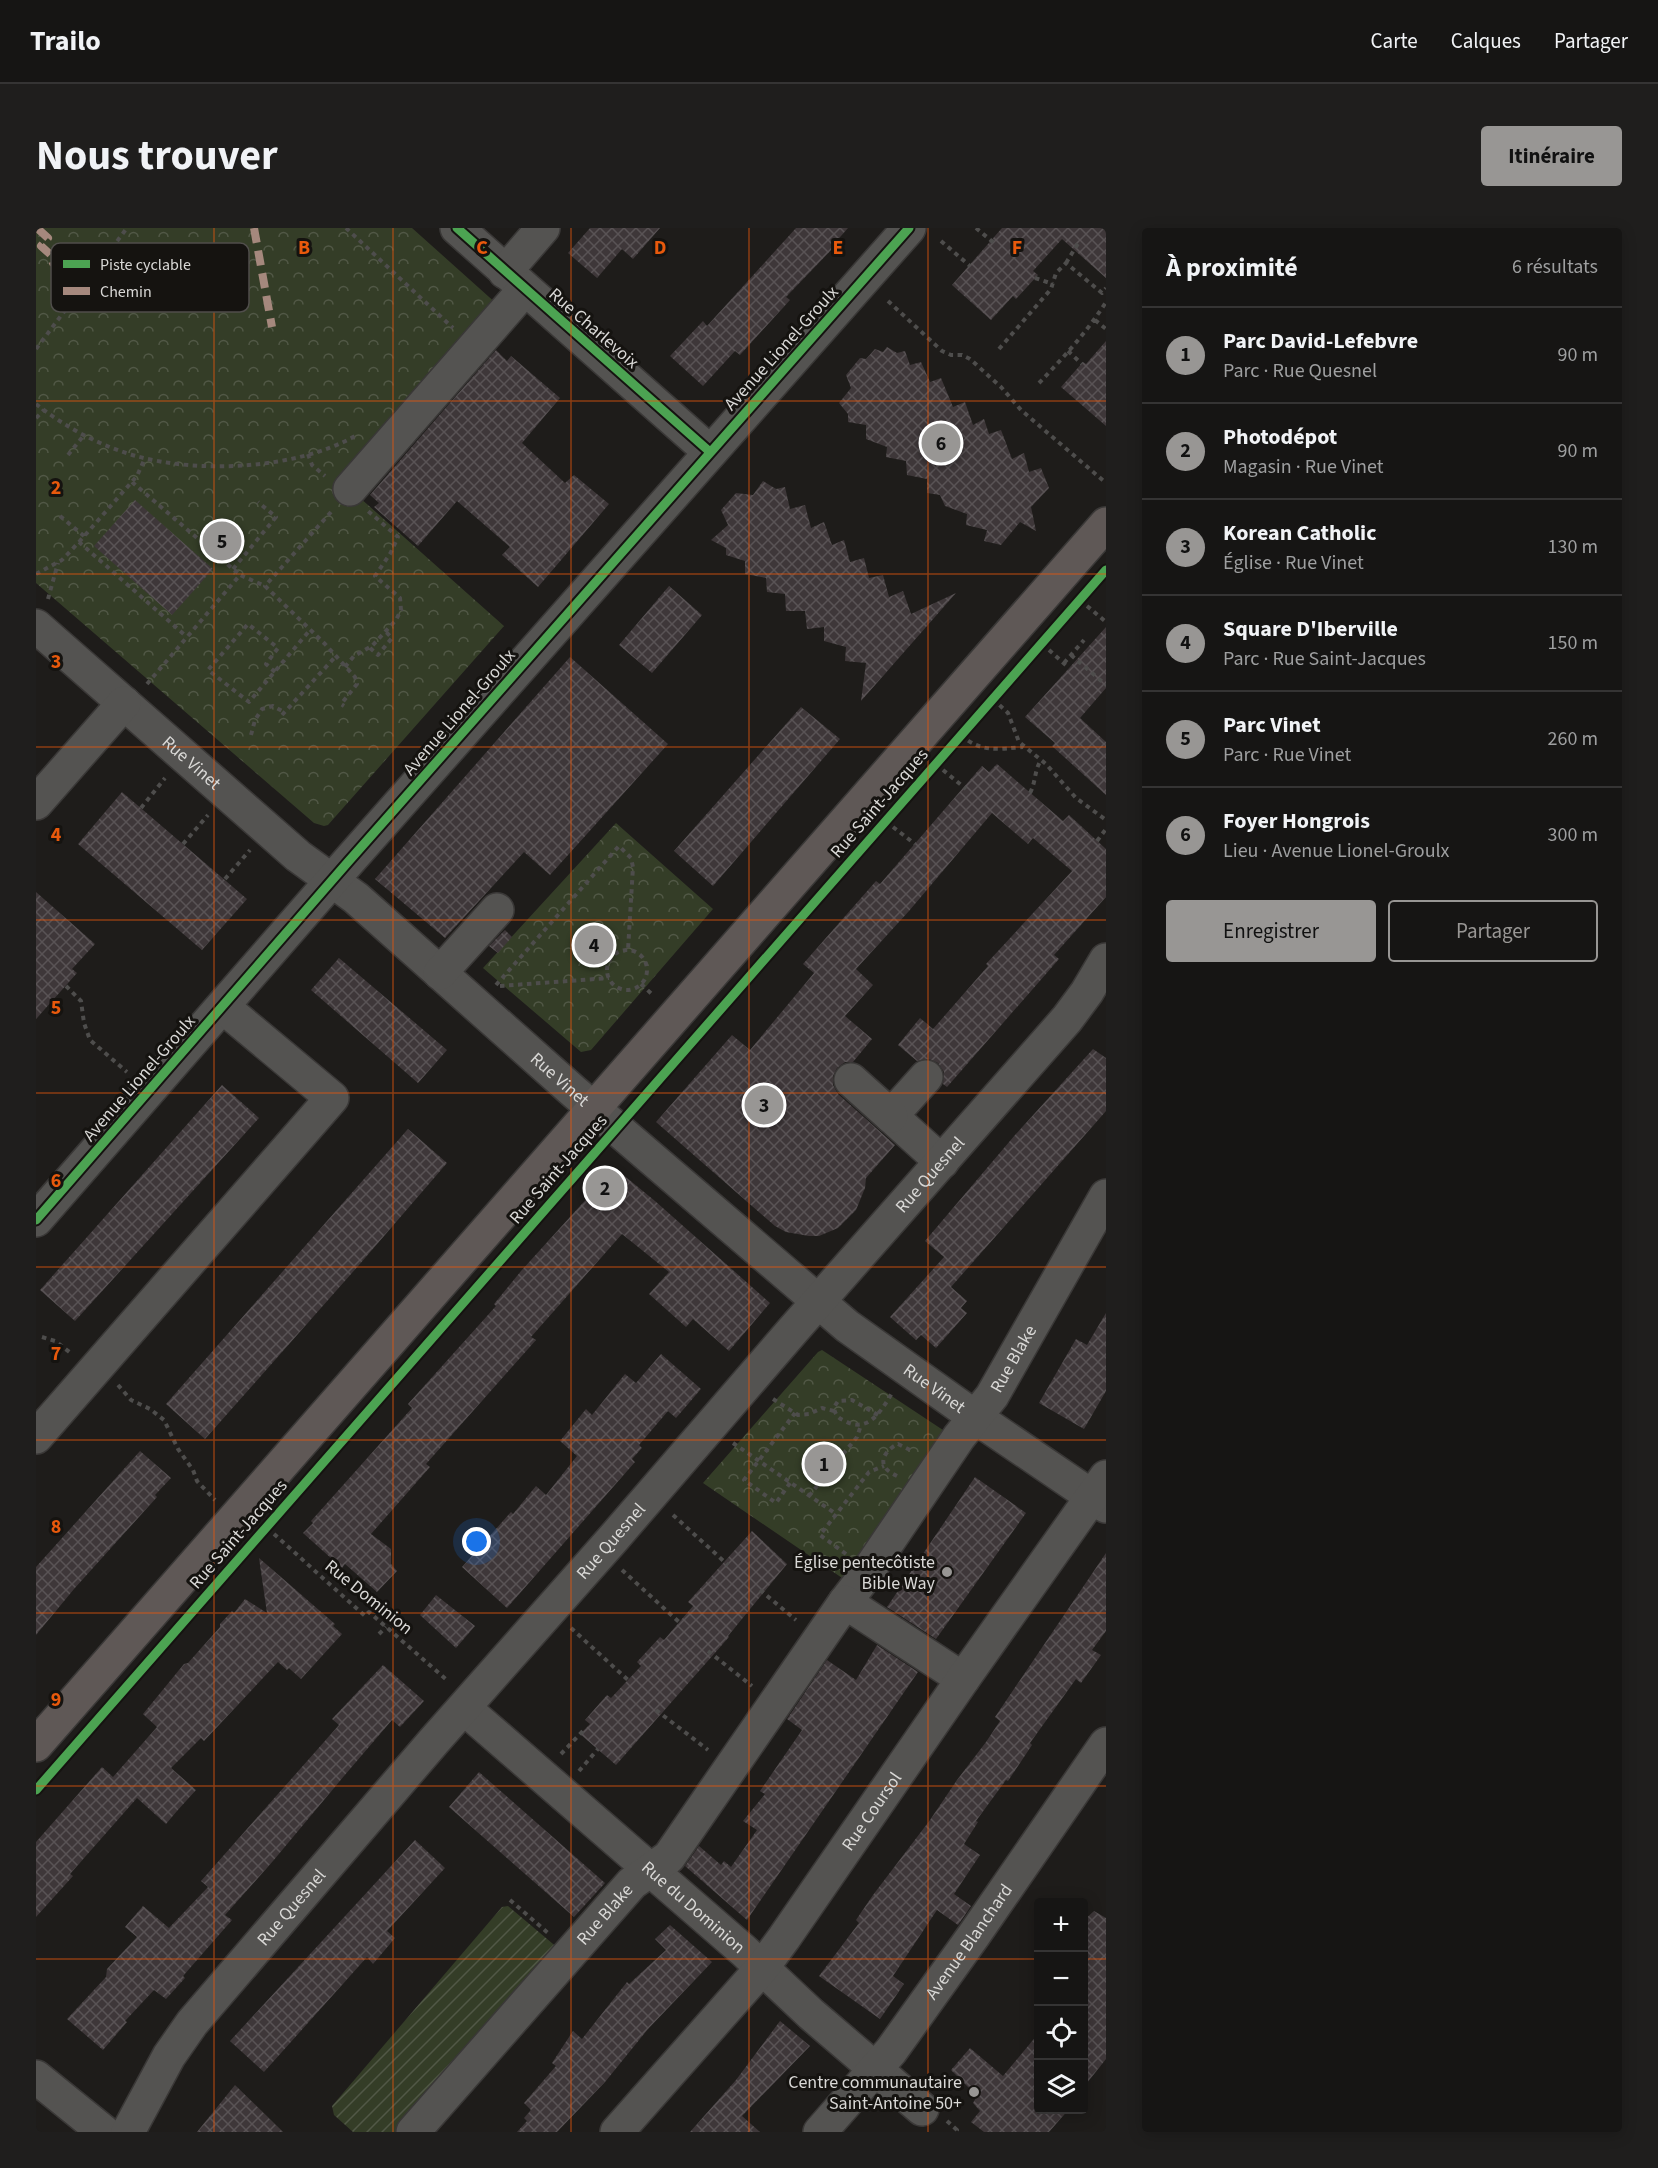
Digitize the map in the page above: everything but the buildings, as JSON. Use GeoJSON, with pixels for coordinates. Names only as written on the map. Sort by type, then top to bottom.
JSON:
{"type":"FeatureCollection","features":[{"type":"Feature","properties":{"kind":"main road","name":"Rue Saint-Jacques"},"geometry":{"type":"LineString","coordinates":[[36,1744],[1106,524]]}},
{"type":"Feature","properties":{"kind":"street","name":"Rue Charlevoix"},"geometry":{"type":"LineString","coordinates":[[457,228],[710,452]]}},
{"type":"Feature","properties":{"kind":"street"},"geometry":{"type":"LineString","coordinates":[[344,496],[515,281],[543,228]]}},
{"type":"Feature","properties":{"kind":"street","name":"Avenue Lionel-Groulx"},"geometry":{"type":"LineString","coordinates":[[36,1220],[909,228]]}},
{"type":"Feature","properties":{"kind":"street","name":"Rue Vinet"},"geometry":{"type":"LineString","coordinates":[[42,613],[136,693],[297,856],[360,902],[593,1108],[856,1334],[975,1417],[1101,1493]]}},
{"type":"Feature","properties":{"kind":"street"},"geometry":{"type":"LineString","coordinates":[[36,803],[136,693]]}},
{"type":"Feature","properties":{"kind":"street"},"geometry":{"type":"LineString","coordinates":[[440,973],[497,910]]}},
{"type":"Feature","properties":{"kind":"street","name":"Rue Quesnel"},"geometry":{"type":"LineString","coordinates":[[128,2132],[169,2056],[192,2023],[456,1694],[819,1302],[1067,1019],[1106,960]]}},
{"type":"Feature","properties":{"kind":"street"},"geometry":{"type":"LineString","coordinates":[[36,1437],[332,1098],[223,1007]]}},
{"type":"Feature","properties":{"kind":"street"},"geometry":{"type":"LineString","coordinates":[[891,1116],[926,1077]]}},
{"type":"Feature","properties":{"kind":"street"},"geometry":{"type":"LineString","coordinates":[[851,1080],[942,1162]]}},
{"type":"Feature","properties":{"kind":"street","name":"Rue Blake"},"geometry":{"type":"LineString","coordinates":[[413,2132],[614,1902],[632,1883],[669,1857],[845,1602],[862,1580],[916,1523],[959,1437],[996,1388],[1106,1196]]}},
{"type":"Feature","properties":{"kind":"street","name":"Rue Coursol"},"geometry":{"type":"LineString","coordinates":[[617,2132],[762,1968],[963,1679],[1101,1493]]}},
{"type":"Feature","properties":{"kind":"street"},"geometry":{"type":"LineString","coordinates":[[845,1602],[963,1679]]}},
{"type":"Feature","properties":{"kind":"street","name":"Rue du Dominion"},"geometry":{"type":"LineString","coordinates":[[456,1694],[811,2014],[922,2109]]}},
{"type":"Feature","properties":{"kind":"street","name":"Avenue Blanchard"},"geometry":{"type":"LineString","coordinates":[[820,2132],[876,2069],[974,1935],[1106,1744]]}},
{"type":"Feature","properties":{"kind":"street"},"geometry":{"type":"LineString","coordinates":[[36,2077],[104,2132]]}},
{"type":"Feature","properties":{"kind":"path"},"geometry":{"type":"LineString","coordinates":[[116,243],[127,228]]}},
{"type":"Feature","properties":{"kind":"path"},"geometry":{"type":"LineString","coordinates":[[346,228],[461,336]]}},
{"type":"Feature","properties":{"kind":"path"},"geometry":{"type":"LineString","coordinates":[[976,228],[994,243]]}},
{"type":"Feature","properties":{"kind":"path"},"geometry":{"type":"LineString","coordinates":[[941,241],[970,266]]}},
{"type":"Feature","properties":{"kind":"path"},"geometry":{"type":"LineString","coordinates":[[999,349],[1052,289],[1056,273],[1066,263],[1079,242]]}},
{"type":"Feature","properties":{"kind":"path"},"geometry":{"type":"LineString","coordinates":[[1039,383],[1095,320],[1106,300],[1102,293],[1066,263]]}},
{"type":"Feature","properties":{"kind":"path"},"geometry":{"type":"LineString","coordinates":[[1035,278],[1053,284]]}},
{"type":"Feature","properties":{"kind":"path"},"geometry":{"type":"LineString","coordinates":[[1102,293],[1106,288]]}},
{"type":"Feature","properties":{"kind":"path"},"geometry":{"type":"LineString","coordinates":[[888,301],[942,351],[970,359],[1001,387],[1021,410],[1106,483]]}},
{"type":"Feature","properties":{"kind":"path"},"geometry":{"type":"LineString","coordinates":[[36,349],[64,312]]}},
{"type":"Feature","properties":{"kind":"path"},"geometry":{"type":"LineString","coordinates":[[1095,320],[1106,329]]}},
{"type":"Feature","properties":{"kind":"path"},"geometry":{"type":"LineString","coordinates":[[1068,351],[1082,364]]}},
{"type":"Feature","properties":{"kind":"path"},"geometry":{"type":"LineString","coordinates":[[36,404],[84,435],[124,452],[180,464],[267,462],[308,454],[339,444],[361,433]]}},
{"type":"Feature","properties":{"kind":"path"},"geometry":{"type":"LineString","coordinates":[[36,418],[44,410]]}},
{"type":"Feature","properties":{"kind":"path"},"geometry":{"type":"LineString","coordinates":[[68,455],[84,435]]}},
{"type":"Feature","properties":{"kind":"path"},"geometry":{"type":"LineString","coordinates":[[308,454],[312,465],[344,496],[398,537],[390,554],[374,576],[400,598],[399,615],[370,648],[354,656],[345,667]]}},
{"type":"Feature","properties":{"kind":"path"},"geometry":{"type":"LineString","coordinates":[[36,574],[58,563],[80,542],[132,482],[145,458]]}},
{"type":"Feature","properties":{"kind":"path"},"geometry":{"type":"LineString","coordinates":[[132,482],[240,575],[265,586],[336,656],[355,677],[357,684],[341,704],[344,706]]}},
{"type":"Feature","properties":{"kind":"path"},"geometry":{"type":"LineString","coordinates":[[265,586],[344,496]]}},
{"type":"Feature","properties":{"kind":"path"},"geometry":{"type":"LineString","coordinates":[[233,569],[276,517],[258,502]]}},
{"type":"Feature","properties":{"kind":"path"},"geometry":{"type":"LineString","coordinates":[[60,516],[84,536]]}},
{"type":"Feature","properties":{"kind":"path"},"geometry":{"type":"LineString","coordinates":[[80,542],[187,637]]}},
{"type":"Feature","properties":{"kind":"path"},"geometry":{"type":"LineString","coordinates":[[42,613],[58,563]]}},
{"type":"Feature","properties":{"kind":"path"},"geometry":{"type":"LineString","coordinates":[[121,578],[125,573]]}},
{"type":"Feature","properties":{"kind":"path"},"geometry":{"type":"LineString","coordinates":[[136,693],[240,575]]}},
{"type":"Feature","properties":{"kind":"path"},"geometry":{"type":"LineString","coordinates":[[1082,603],[1106,622]]}},
{"type":"Feature","properties":{"kind":"path"},"geometry":{"type":"LineString","coordinates":[[275,672],[266,664],[278,648],[248,624],[208,670],[249,702],[275,672],[310,630]]}},
{"type":"Feature","properties":{"kind":"path"},"geometry":{"type":"LineString","coordinates":[[370,648],[378,655],[394,638],[385,632]]}},
{"type":"Feature","properties":{"kind":"path"},"geometry":{"type":"LineString","coordinates":[[1038,647],[1046,639]]}},
{"type":"Feature","properties":{"kind":"path"},"geometry":{"type":"LineString","coordinates":[[1064,663],[1084,640]]}},
{"type":"Feature","properties":{"kind":"path"},"geometry":{"type":"LineString","coordinates":[[1049,650],[1069,668]]}},
{"type":"Feature","properties":{"kind":"path"},"geometry":{"type":"LineString","coordinates":[[1071,655],[1106,685]]}},
{"type":"Feature","properties":{"kind":"path"},"geometry":{"type":"LineString","coordinates":[[251,735],[255,720],[262,709],[273,706],[283,713],[336,656]]}},
{"type":"Feature","properties":{"kind":"path"},"geometry":{"type":"LineString","coordinates":[[985,708],[1000,690]]}},
{"type":"Feature","properties":{"kind":"path"},"geometry":{"type":"LineString","coordinates":[[993,699],[1008,713],[1016,737],[1024,747],[1041,760],[1076,798],[1106,820]]}},
{"type":"Feature","properties":{"kind":"path"},"geometry":{"type":"LineString","coordinates":[[961,735],[981,748],[1024,747]]}},
{"type":"Feature","properties":{"kind":"path"},"geometry":{"type":"LineString","coordinates":[[1030,793],[1034,786],[1035,772],[1041,760]]}},
{"type":"Feature","properties":{"kind":"path"},"geometry":{"type":"LineString","coordinates":[[943,770],[966,789]]}},
{"type":"Feature","properties":{"kind":"path"},"geometry":{"type":"LineString","coordinates":[[141,808],[166,777]]}},
{"type":"Feature","properties":{"kind":"path"},"geometry":{"type":"LineString","coordinates":[[183,844],[209,814]]}},
{"type":"Feature","properties":{"kind":"path"},"geometry":{"type":"LineString","coordinates":[[888,825],[915,844]]}},
{"type":"Feature","properties":{"kind":"path"},"geometry":{"type":"LineString","coordinates":[[1097,841],[1106,830]]}},
{"type":"Feature","properties":{"kind":"path"},"geometry":{"type":"LineString","coordinates":[[609,978],[496,985],[619,846],[631,858],[633,867],[628,950]]}},
{"type":"Feature","properties":{"kind":"path"},"geometry":{"type":"LineString","coordinates":[[225,879],[250,849]]}},
{"type":"Feature","properties":{"kind":"path"},"geometry":{"type":"LineString","coordinates":[[628,950],[639,954],[645,963],[646,975],[641,984],[631,990],[613,984],[609,978],[608,966],[611,959],[620,952],[628,950]]}},
{"type":"Feature","properties":{"kind":"path"},"geometry":{"type":"LineString","coordinates":[[641,984],[657,998]]}},
{"type":"Feature","properties":{"kind":"path"},"geometry":{"type":"LineString","coordinates":[[66,986],[81,1001],[84,1023],[90,1040],[127,1072]]}},
{"type":"Feature","properties":{"kind":"path"},"geometry":{"type":"LineString","coordinates":[[42,1337],[55,1341]]}},
{"type":"Feature","properties":{"kind":"path"},"geometry":{"type":"LineString","coordinates":[[115,1381],[131,1400],[150,1409],[164,1420],[197,1481],[216,1501]]}},
{"type":"Feature","properties":{"kind":"path"},"geometry":{"type":"LineString","coordinates":[[773,1398],[795,1413],[804,1416],[822,1408],[834,1411],[839,1418],[850,1424],[861,1425],[878,1415],[892,1392]]}},
{"type":"Feature","properties":{"kind":"path"},"geometry":{"type":"LineString","coordinates":[[834,1411],[835,1404],[846,1400],[857,1402],[878,1415]]}},
{"type":"Feature","properties":{"kind":"path"},"geometry":{"type":"LineString","coordinates":[[790,1483],[776,1503],[744,1480],[795,1413]]}},
{"type":"Feature","properties":{"kind":"path"},"geometry":{"type":"LineString","coordinates":[[809,1496],[857,1437],[861,1425]]}},
{"type":"Feature","properties":{"kind":"path"},"geometry":{"type":"LineString","coordinates":[[733,1443],[836,1514]]}},
{"type":"Feature","properties":{"kind":"path"},"geometry":{"type":"LineString","coordinates":[[902,1479],[886,1470],[885,1454],[892,1446],[898,1444],[920,1456]]}},
{"type":"Feature","properties":{"kind":"path"},"geometry":{"type":"LineString","coordinates":[[847,1554],[820,1535],[869,1472],[884,1466]]}},
{"type":"Feature","properties":{"kind":"path"},"geometry":{"type":"LineString","coordinates":[[671,1513],[728,1565]]}},
{"type":"Feature","properties":{"kind":"path"},"geometry":{"type":"LineString","coordinates":[[621,1570],[679,1622]]}},
{"type":"Feature","properties":{"kind":"path"},"geometry":{"type":"LineString","coordinates":[[760,1590],[793,1618]]}},
{"type":"Feature","properties":{"kind":"path"},"geometry":{"type":"LineString","coordinates":[[379,1634],[386,1627]]}},
{"type":"Feature","properties":{"kind":"path"},"geometry":{"type":"LineString","coordinates":[[570,1628],[628,1680]]}},
{"type":"Feature","properties":{"kind":"path"},"geometry":{"type":"LineString","coordinates":[[708,1651],[754,1687]]}},
{"type":"Feature","properties":{"kind":"path"},"geometry":{"type":"LineString","coordinates":[[656,1710],[709,1750]]}},
{"type":"Feature","properties":{"kind":"path"},"geometry":{"type":"LineString","coordinates":[[556,1760],[584,1731]]}},
{"type":"Feature","properties":{"kind":"path"},"geometry":{"type":"LineString","coordinates":[[575,1776],[598,1749]]}},
{"type":"Feature","properties":{"kind":"path"},"geometry":{"type":"LineString","coordinates":[[510,1900],[554,1938]]}},
{"type":"Feature","properties":{"kind":"green space"},"geometry":{"type":"Polygon","coordinates":[[[36,228],[412,228],[498,305],[350,489],[504,626],[328,825],[314,823],[36,583],[36,228]]]}},
{"type":"Feature","properties":{"kind":"green space"},"geometry":{"type":"Polygon","coordinates":[[[616,823],[713,909],[591,1050],[581,1052],[483,968],[616,823]]]}},
{"type":"Feature","properties":{"kind":"green space"},"geometry":{"type":"Polygon","coordinates":[[[822,1350],[949,1434],[848,1582],[703,1483],[822,1350]]]}},
{"type":"Feature","properties":{"kind":"green space"},"geometry":{"type":"Polygon","coordinates":[[[508,1906],[559,1949],[397,2132],[353,2132],[334,2115],[332,2106],[502,1907],[508,1906]]]}},
{"type":"Feature","properties":{"kind":"marked path"},"geometry":{"type":"LineString","coordinates":[[37,228],[48,238],[41,246],[51,255]]}},
{"type":"Feature","properties":{"kind":"marked path"},"geometry":{"type":"LineString","coordinates":[[254,228],[272,327]]}},
{"type":"Feature","properties":{"kind":"cycle path"},"geometry":{"type":"LineString","coordinates":[[457,228],[710,452]]}},
{"type":"Feature","properties":{"kind":"cycle path"},"geometry":{"type":"LineString","coordinates":[[36,1220],[348,862],[909,228]]}},
{"type":"Feature","properties":{"kind":"cycle path"},"geometry":{"type":"LineString","coordinates":[[36,1790],[1106,570]]}},
{"type":"Feature","properties":{"kind":"place","name":"Foyer Hongrois"},"geometry":{"type":"Point","coordinates":[941,443]}},
{"type":"Feature","properties":{"kind":"place","name":"Parc Vinet"},"geometry":{"type":"Point","coordinates":[222,541]}},
{"type":"Feature","properties":{"kind":"place","name":"Square D'Iberville"},"geometry":{"type":"Point","coordinates":[594,945]}},
{"type":"Feature","properties":{"kind":"place","name":"Korean Catholic"},"geometry":{"type":"Point","coordinates":[764,1105]}},
{"type":"Feature","properties":{"kind":"place","name":"Photodépot"},"geometry":{"type":"Point","coordinates":[605,1188]}},
{"type":"Feature","properties":{"kind":"place","name":"Parc David-Lefebvre"},"geometry":{"type":"Point","coordinates":[824,1464]}},
{"type":"Feature","properties":{"kind":"place","name":"Église pentecôtiste Bible Way"},"geometry":{"type":"Point","coordinates":[947,1572]}},
{"type":"Feature","properties":{"kind":"place","name":"Centre communautaire Saint-Antoine 50+"},"geometry":{"type":"Point","coordinates":[974,2092]}}]}
